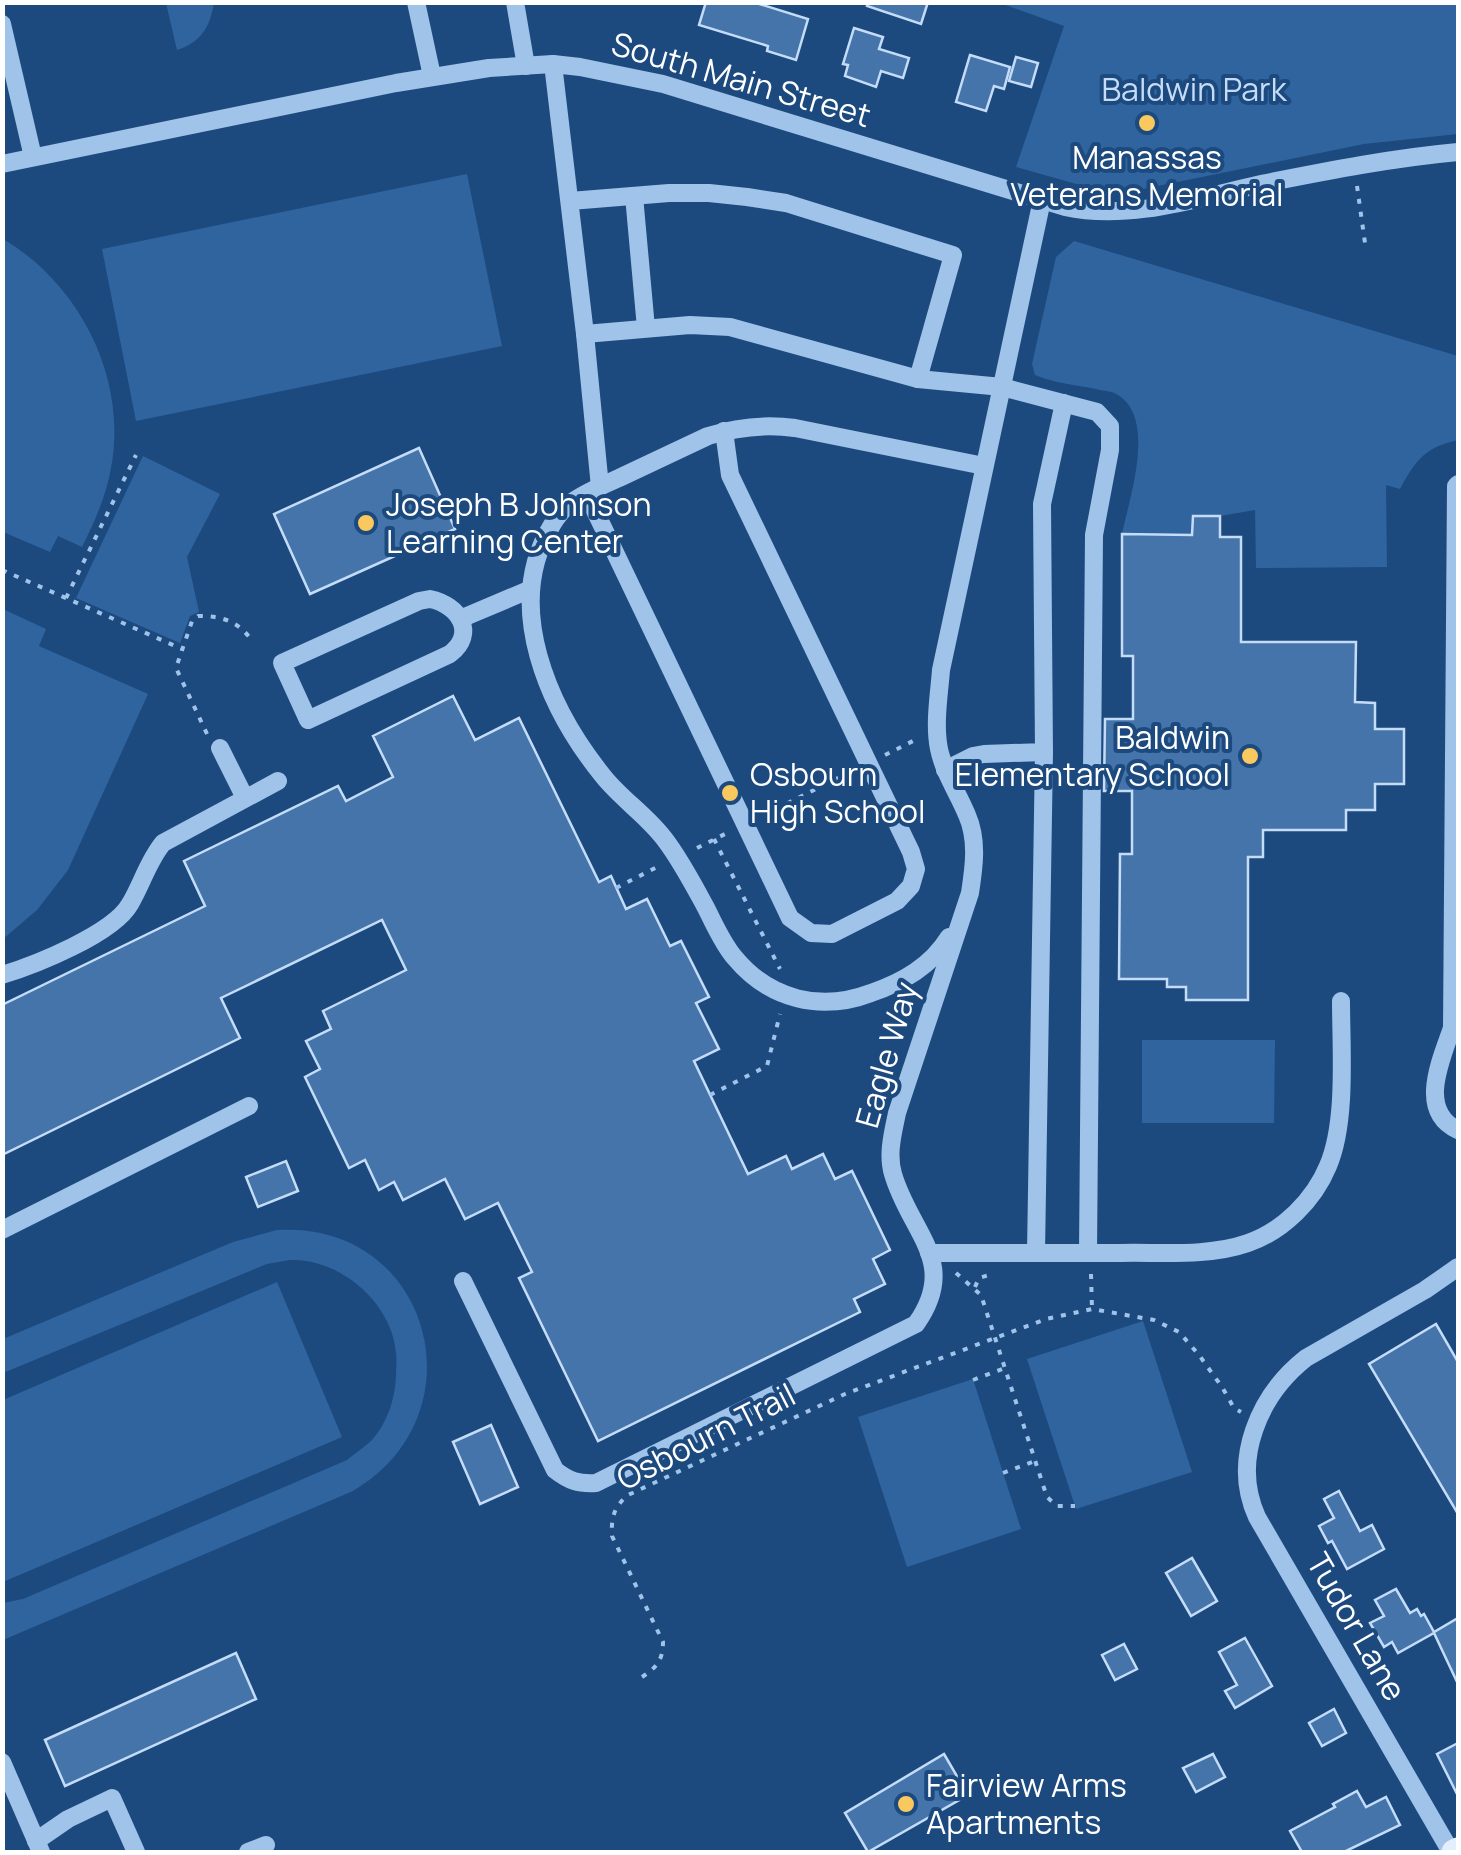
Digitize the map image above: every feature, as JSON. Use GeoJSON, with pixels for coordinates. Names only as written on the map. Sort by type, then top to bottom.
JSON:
{"type":"FeatureCollection","features":[{"type":"Feature","properties":{"kind":"street"},"geometry":{"type":"LineString","coordinates":[[416,2],[432,76]]}},
{"type":"Feature","properties":{"kind":"street"},"geometry":{"type":"LineString","coordinates":[[515,2],[526,66]]}},
{"type":"Feature","properties":{"kind":"street"},"geometry":{"type":"LineString","coordinates":[[2,24],[33,158]]}},
{"type":"Feature","properties":{"kind":"street"},"geometry":{"type":"LineString","coordinates":[[553,64],[586,334],[594,490],[744,825],[790,918],[812,932],[832,934],[897,902],[910,886],[916,869],[730,475],[724,431]]}},
{"type":"Feature","properties":{"kind":"street","name":"South Main Street"},"geometry":{"type":"LineString","coordinates":[[2,164],[432,76],[553,64],[663,84],[1082,210],[1122,212],[1332,170],[1458,152]]}},
{"type":"Feature","properties":{"kind":"street"},"geometry":{"type":"LineString","coordinates":[[570,201],[709,193],[786,203],[953,255],[918,378]]}},
{"type":"Feature","properties":{"kind":"street"},"geometry":{"type":"LineString","coordinates":[[634,196],[646,328]]}},
{"type":"Feature","properties":{"kind":"street","name":"Eagle Way"},"geometry":{"type":"LineString","coordinates":[[463,1280],[555,1470],[579,1484],[596,1483],[916,1324],[928,1306],[934,1289],[930,1253],[893,1172],[890,1155],[897,1113],[972,880],[974,837],[938,748],[942,670],[1042,200]]}},
{"type":"Feature","properties":{"kind":"street"},"geometry":{"type":"LineString","coordinates":[[586,334],[690,325],[730,328],[918,378],[1002,387],[1097,412],[1105,419],[1111,434],[1094,535],[1088,1253]]}},
{"type":"Feature","properties":{"kind":"street"},"geometry":{"type":"LineString","coordinates":[[1036,1253],[1044,752],[1042,504],[1064,403]]}},
{"type":"Feature","properties":{"kind":"street"},"geometry":{"type":"LineString","coordinates":[[960,920],[927,965],[900,981],[854,999],[825,1003],[801,1000],[754,978],[734,958],[678,857],[585,752],[556,702],[541,663],[530,606],[542,543],[553,522],[574,500],[724,431],[771,425],[795,428],[984,466]]}},
{"type":"Feature","properties":{"kind":"street"},"geometry":{"type":"LineString","coordinates":[[1458,484],[1452,1028],[1434,1091],[1436,1109],[1448,1125],[1458,1130]]}},
{"type":"Feature","properties":{"kind":"street"},"geometry":{"type":"LineString","coordinates":[[460,619],[531,589]]}},
{"type":"Feature","properties":{"kind":"street"},"geometry":{"type":"LineString","coordinates":[[418,601],[442,602],[456,611],[460,619],[462,642],[450,654],[308,720],[282,663],[418,601]]}},
{"type":"Feature","properties":{"kind":"street"},"geometry":{"type":"LineString","coordinates":[[220,748],[245,798]]}},
{"type":"Feature","properties":{"kind":"street"},"geometry":{"type":"LineString","coordinates":[[945,770],[984,754],[1044,752]]}},
{"type":"Feature","properties":{"kind":"street"},"geometry":{"type":"LineString","coordinates":[[2,975],[45,960],[115,921],[128,907],[163,843],[278,781]]}},
{"type":"Feature","properties":{"kind":"street"},"geometry":{"type":"LineString","coordinates":[[930,1253],[1217,1250],[1248,1243],[1274,1231],[1317,1188],[1330,1164],[1340,1101],[1341,1000]]}},
{"type":"Feature","properties":{"kind":"street"},"geometry":{"type":"LineString","coordinates":[[2,1230],[249,1106]]}},
{"type":"Feature","properties":{"kind":"street","name":"Tudor Lane"},"geometry":{"type":"LineString","coordinates":[[1455,1852],[1257,1517],[1250,1500],[1246,1465],[1249,1446],[1270,1396],[1292,1369],[1458,1267]]}},
{"type":"Feature","properties":{"kind":"street"},"geometry":{"type":"LineString","coordinates":[[2,1762],[38,1846],[68,1819],[112,1798],[136,1852]]}},
{"type":"Feature","properties":{"kind":"street"},"geometry":{"type":"LineString","coordinates":[[248,1852],[266,1845]]}},
{"type":"Feature","properties":{"kind":"path"},"geometry":{"type":"LineString","coordinates":[[1358,196],[1366,243]]}},
{"type":"Feature","properties":{"kind":"path"},"geometry":{"type":"LineString","coordinates":[[66,598],[136,455]]}},
{"type":"Feature","properties":{"kind":"path"},"geometry":{"type":"LineString","coordinates":[[2,570],[182,649]]}},
{"type":"Feature","properties":{"kind":"path"},"geometry":{"type":"LineString","coordinates":[[220,748],[203,728],[177,670],[182,649],[192,621],[198,616],[226,619],[250,638]]}},
{"type":"Feature","properties":{"kind":"path"},"geometry":{"type":"LineString","coordinates":[[616,888],[937,730]]}},
{"type":"Feature","properties":{"kind":"path"},"geometry":{"type":"LineString","coordinates":[[957,1275],[981,1295],[1050,1502],[1075,1506]]}},
{"type":"Feature","properties":{"kind":"path"},"geometry":{"type":"LineString","coordinates":[[995,1337],[1092,1309],[1154,1320],[1179,1332],[1200,1355],[1234,1408],[1258,1422]]}},
{"type":"Feature","properties":{"kind":"path","name":"Osbourn Trail"},"geometry":{"type":"LineString","coordinates":[[642,1677],[663,1657],[663,1642],[612,1536],[616,1505],[628,1495],[845,1394],[995,1337]]}},
{"type":"Feature","properties":{"kind":"path"},"geometry":{"type":"LineString","coordinates":[[973,1380],[1004,1368]]}},
{"type":"Feature","properties":{"kind":"path"},"geometry":{"type":"LineString","coordinates":[[1003,1474],[1036,1462]]}},
{"type":"Feature","properties":{"kind":"green space"},"geometry":{"type":"Polygon","coordinates":[[[166,3],[214,3],[203,33],[177,50],[166,3]]]}},
{"type":"Feature","properties":{"kind":"green space","name":"Baldwin Park"},"geometry":{"type":"Polygon","coordinates":[[[1000,3],[1458,3],[1458,134],[1364,144],[1138,190],[1094,189],[1016,167],[1064,26],[1000,3]]]}},
{"type":"Feature","properties":{"kind":"green space"},"geometry":{"type":"Polygon","coordinates":[[[467,174],[502,346],[136,421],[102,249],[467,174]]]}},
{"type":"Feature","properties":{"kind":"green space"},"geometry":{"type":"Polygon","coordinates":[[[3,239],[55,281],[92,337],[105,368],[114,434],[111,468],[100,508],[82,547],[58,536],[50,552],[3,532],[3,239]]]}},
{"type":"Feature","properties":{"kind":"green space"},"geometry":{"type":"Polygon","coordinates":[[[1074,241],[1458,356],[1458,440],[1423,456],[1400,489],[1386,485],[1387,567],[1256,568],[1255,510],[1193,516],[1192,535],[1122,534],[1137,460],[1136,422],[1130,406],[1113,393],[1035,375],[1032,364],[1056,257],[1074,241]]]}},
{"type":"Feature","properties":{"kind":"green space"},"geometry":{"type":"Polygon","coordinates":[[[143,456],[220,494],[187,557],[199,612],[190,616],[180,643],[76,598],[143,456]]]}},
{"type":"Feature","properties":{"kind":"green space"},"geometry":{"type":"Polygon","coordinates":[[[3,609],[46,629],[39,646],[148,694],[68,870],[37,910],[3,939],[3,609]]]}},
{"type":"Feature","properties":{"kind":"green space"},"geometry":{"type":"Polygon","coordinates":[[[1142,1040],[1275,1040],[1274,1123],[1142,1123],[1142,1040]]]}},
{"type":"Feature","properties":{"kind":"green space"},"geometry":{"type":"Polygon","coordinates":[[[277,1230],[330,1235],[372,1256],[403,1288],[422,1328],[427,1372],[418,1416],[394,1457],[353,1491],[3,1640],[3,1603],[23,1599],[347,1460],[369,1443],[382,1426],[395,1385],[396,1356],[385,1317],[374,1301],[344,1275],[309,1261],[267,1264],[3,1373],[3,1339],[233,1242],[277,1230]]]}},
{"type":"Feature","properties":{"kind":"green space"},"geometry":{"type":"Polygon","coordinates":[[[277,1282],[342,1437],[3,1582],[3,1400],[277,1282]]]}},
{"type":"Feature","properties":{"kind":"green space"},"geometry":{"type":"Polygon","coordinates":[[[1143,1321],[1192,1472],[1076,1509],[1027,1359],[1143,1321]]]}},
{"type":"Feature","properties":{"kind":"green space"},"geometry":{"type":"Polygon","coordinates":[[[973,1379],[1021,1529],[907,1567],[858,1417],[973,1379]]]}},
{"type":"Feature","properties":{"kind":"building"},"geometry":{"type":"Polygon","coordinates":[[[706,2],[753,2],[808,19],[796,60],[767,51],[768,46],[699,25],[706,2]]]}},
{"type":"Feature","properties":{"kind":"building"},"geometry":{"type":"Polygon","coordinates":[[[868,2],[928,2],[921,24],[867,6],[868,2]]]}},
{"type":"Feature","properties":{"kind":"building"},"geometry":{"type":"Polygon","coordinates":[[[854,28],[883,37],[879,49],[909,58],[903,78],[881,71],[876,87],[845,76],[848,65],[843,64],[854,28]]]}},
{"type":"Feature","properties":{"kind":"building"},"geometry":{"type":"Polygon","coordinates":[[[970,55],[1010,67],[1004,89],[994,86],[986,111],[956,102],[970,55]]]}},
{"type":"Feature","properties":{"kind":"building"},"geometry":{"type":"Polygon","coordinates":[[[1016,57],[1038,63],[1031,87],[1009,81],[1016,57]]]}},
{"type":"Feature","properties":{"kind":"building"},"geometry":{"type":"Polygon","coordinates":[[[419,448],[455,529],[310,594],[274,514],[419,448]]]}},
{"type":"Feature","properties":{"kind":"building","name":"Baldwin Elementary School"},"geometry":{"type":"Polygon","coordinates":[[[1193,516],[1220,516],[1220,537],[1241,537],[1241,642],[1356,642],[1355,702],[1375,703],[1375,729],[1404,729],[1404,784],[1375,784],[1375,810],[1346,810],[1346,830],[1263,830],[1263,857],[1248,857],[1248,1000],[1186,1000],[1186,987],[1167,987],[1167,979],[1119,979],[1120,854],[1132,854],[1132,791],[1104,791],[1105,719],[1133,719],[1133,656],[1122,656],[1122,534],[1192,535],[1193,516]]]}},
{"type":"Feature","properties":{"kind":"building"},"geometry":{"type":"Polygon","coordinates":[[[453,696],[475,740],[519,718],[599,882],[611,876],[626,909],[647,899],[670,946],[681,941],[709,997],[696,1003],[719,1049],[694,1061],[748,1174],[786,1156],[792,1169],[823,1154],[835,1179],[852,1171],[890,1250],[873,1259],[885,1284],[854,1299],[860,1312],[598,1441],[519,1278],[532,1272],[498,1203],[465,1219],[445,1179],[403,1200],[394,1182],[379,1190],[365,1160],[349,1168],[305,1077],[320,1069],[306,1041],[331,1029],[323,1011],[406,970],[382,920],[221,998],[240,1038],[2,1155],[2,1005],[205,906],[184,861],[338,786],[346,801],[393,777],[373,736],[453,696]]]}},
{"type":"Feature","properties":{"kind":"building"},"geometry":{"type":"Polygon","coordinates":[[[286,1161],[298,1191],[258,1207],[246,1177],[286,1161]]]}},
{"type":"Feature","properties":{"kind":"building"},"geometry":{"type":"Polygon","coordinates":[[[1436,1324],[1458,1362],[1458,1514],[1369,1364],[1436,1324]]]}},
{"type":"Feature","properties":{"kind":"building"},"geometry":{"type":"Polygon","coordinates":[[[491,1425],[518,1487],[480,1504],[453,1442],[491,1425]]]}},
{"type":"Feature","properties":{"kind":"building"},"geometry":{"type":"Polygon","coordinates":[[[1339,1491],[1360,1531],[1372,1525],[1384,1549],[1347,1569],[1319,1526],[1334,1518],[1324,1499],[1339,1491]]]}},
{"type":"Feature","properties":{"kind":"building"},"geometry":{"type":"Polygon","coordinates":[[[1192,1558],[1217,1601],[1191,1616],[1166,1573],[1192,1558]]]}},
{"type":"Feature","properties":{"kind":"building"},"geometry":{"type":"Polygon","coordinates":[[[1396,1589],[1410,1613],[1417,1609],[1421,1616],[1424,1614],[1434,1632],[1458,1618],[1458,1684],[1434,1633],[1398,1653],[1392,1642],[1384,1647],[1370,1623],[1384,1616],[1375,1600],[1396,1589]]]}},
{"type":"Feature","properties":{"kind":"building"},"geometry":{"type":"Polygon","coordinates":[[[1245,1638],[1272,1686],[1235,1708],[1225,1691],[1237,1685],[1219,1652],[1245,1638]]]}},
{"type":"Feature","properties":{"kind":"building"},"geometry":{"type":"Polygon","coordinates":[[[1124,1644],[1137,1669],[1115,1680],[1102,1655],[1124,1644]]]}},
{"type":"Feature","properties":{"kind":"building"},"geometry":{"type":"Polygon","coordinates":[[[236,1653],[256,1699],[65,1786],[45,1740],[236,1653]]]}},
{"type":"Feature","properties":{"kind":"building"},"geometry":{"type":"Polygon","coordinates":[[[1334,1709],[1346,1733],[1322,1746],[1309,1723],[1334,1709]]]}},
{"type":"Feature","properties":{"kind":"building"},"geometry":{"type":"Polygon","coordinates":[[[1458,1743],[1458,1796],[1437,1754],[1458,1743]]]}},
{"type":"Feature","properties":{"kind":"building","name":"Fairview Arms Apartments"},"geometry":{"type":"Polygon","coordinates":[[[944,1754],[968,1795],[868,1852],[845,1813],[944,1754]]]}},
{"type":"Feature","properties":{"kind":"building"},"geometry":{"type":"Polygon","coordinates":[[[1213,1754],[1225,1777],[1196,1792],[1183,1768],[1213,1754]]]}},
{"type":"Feature","properties":{"kind":"building"},"geometry":{"type":"Polygon","coordinates":[[[1357,1791],[1366,1807],[1386,1797],[1400,1825],[1344,1852],[1302,1852],[1290,1831],[1357,1791]]]}},
{"type":"Feature","properties":{"kind":"place","name":"Manassas Veterans Memorial"},"geometry":{"type":"Point","coordinates":[1147,123]}},
{"type":"Feature","properties":{"kind":"place","name":"Joseph B Johnson Learning Center"},"geometry":{"type":"Point","coordinates":[366,523]}},
{"type":"Feature","properties":{"kind":"place","name":"Baldwin Elementary School"},"geometry":{"type":"Point","coordinates":[1250,756]}},
{"type":"Feature","properties":{"kind":"place","name":"Osbourn High School"},"geometry":{"type":"Point","coordinates":[730,793]}},
{"type":"Feature","properties":{"kind":"place","name":"Fairview Arms Apartments"},"geometry":{"type":"Point","coordinates":[906,1804]}}]}
